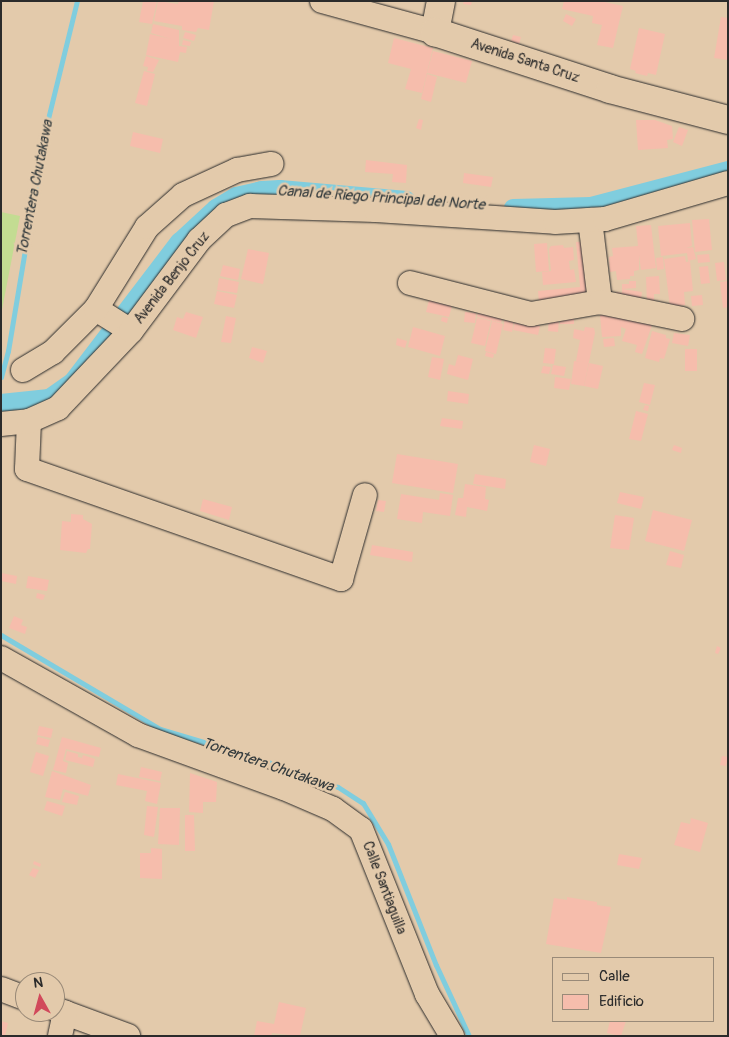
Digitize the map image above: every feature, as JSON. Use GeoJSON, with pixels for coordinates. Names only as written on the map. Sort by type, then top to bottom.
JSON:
{"type":"FeatureCollection","features":[{"type":"Feature","properties":{"kind":"main road"},"geometry":{"type":"LineString","coordinates":[[435,32],[441,1]]}},
{"type":"Feature","properties":{"kind":"main road","name":"Avenida Santa Cruz"},"geometry":{"type":"LineString","coordinates":[[435,32],[610,89],[728,120]]}},
{"type":"Feature","properties":{"kind":"street","name":"Avenida Santa Cruz"},"geometry":{"type":"LineString","coordinates":[[322,1],[435,32]]}},
{"type":"Feature","properties":{"kind":"street"},"geometry":{"type":"LineString","coordinates":[[23,370],[54,352],[99,311],[147,227],[183,195],[237,170],[271,164]]}},
{"type":"Feature","properties":{"kind":"street","name":"Avenida Benjo Cruz"},"geometry":{"type":"LineString","coordinates":[[1,424],[30,421],[58,408],[84,383],[199,240],[226,214],[250,206],[376,210],[529,221],[590,220],[605,218],[728,183]]}},
{"type":"Feature","properties":{"kind":"street"},"geometry":{"type":"LineString","coordinates":[[590,220],[600,302]]}},
{"type":"Feature","properties":{"kind":"street"},"geometry":{"type":"LineString","coordinates":[[410,283],[531,314],[600,302],[682,319]]}},
{"type":"Feature","properties":{"kind":"street"},"geometry":{"type":"LineString","coordinates":[[99,311],[128,329]]}},
{"type":"Feature","properties":{"kind":"street"},"geometry":{"type":"LineString","coordinates":[[30,421],[27,469],[341,579],[365,494]]}},
{"type":"Feature","properties":{"kind":"street","name":"Calle Santiaguilla"},"geometry":{"type":"LineString","coordinates":[[1,658],[138,735],[284,788],[333,809],[361,828],[426,994],[452,1036]]}},
{"type":"Feature","properties":{"kind":"street"},"geometry":{"type":"LineString","coordinates":[[1,989],[15,994]]}},
{"type":"Feature","properties":{"kind":"street"},"geometry":{"type":"LineString","coordinates":[[65,1013],[128,1036]]}},
{"type":"Feature","properties":{"kind":"street"},"geometry":{"type":"LineString","coordinates":[[60,1022],[60,1036]]}},
{"type":"Feature","properties":{"kind":"green space"},"geometry":{"type":"Polygon","coordinates":[[[1,212],[20,216],[1,315],[1,212]]]}},
{"type":"Feature","properties":{"kind":"building"},"geometry":{"type":"Polygon","coordinates":[[[143,1],[157,1],[152,24],[139,22],[143,1]]]}},
{"type":"Feature","properties":{"kind":"building"},"geometry":{"type":"Polygon","coordinates":[[[158,1],[178,4],[179,1],[214,1],[209,30],[198,28],[196,32],[182,30],[182,26],[154,21],[158,1]]]}},
{"type":"Feature","properties":{"kind":"building"},"geometry":{"type":"Polygon","coordinates":[[[464,1],[472,1],[471,5],[463,4],[464,1]]]}},
{"type":"Feature","properties":{"kind":"building"},"geometry":{"type":"Polygon","coordinates":[[[564,1],[600,1],[623,6],[613,48],[597,45],[602,25],[592,23],[593,16],[562,9],[564,1]]]}},
{"type":"Feature","properties":{"kind":"building"},"geometry":{"type":"Polygon","coordinates":[[[566,14],[576,19],[572,26],[563,21],[566,14]]]}},
{"type":"Feature","properties":{"kind":"building"},"geometry":{"type":"Polygon","coordinates":[[[721,17],[728,18],[728,60],[714,58],[721,17]]]}},
{"type":"Feature","properties":{"kind":"building"},"geometry":{"type":"Polygon","coordinates":[[[153,24],[179,30],[179,46],[187,47],[186,53],[180,52],[178,62],[146,55],[150,34],[171,39],[151,33],[153,24]]]}},
{"type":"Feature","properties":{"kind":"building"},"geometry":{"type":"Polygon","coordinates":[[[639,28],[665,34],[656,75],[648,73],[647,76],[635,73],[636,71],[630,69],[639,28]]]}},
{"type":"Feature","properties":{"kind":"building"},"geometry":{"type":"Polygon","coordinates":[[[185,32],[196,35],[194,41],[183,38],[185,32]]]}},
{"type":"Feature","properties":{"kind":"building"},"geometry":{"type":"Polygon","coordinates":[[[513,35],[521,37],[519,44],[511,41],[513,35]]]}},
{"type":"Feature","properties":{"kind":"building"},"geometry":{"type":"Polygon","coordinates":[[[394,38],[433,48],[422,93],[405,89],[411,69],[388,63],[394,38]]]}},
{"type":"Feature","properties":{"kind":"building"},"geometry":{"type":"Polygon","coordinates":[[[183,40],[191,42],[190,46],[182,45],[183,40]]]}},
{"type":"Feature","properties":{"kind":"building"},"geometry":{"type":"Polygon","coordinates":[[[433,51],[472,61],[466,83],[427,73],[433,51]]]}},
{"type":"Feature","properties":{"kind":"building"},"geometry":{"type":"Polygon","coordinates":[[[146,56],[159,60],[153,72],[147,71],[148,67],[143,66],[146,56]]]}},
{"type":"Feature","properties":{"kind":"building"},"geometry":{"type":"Polygon","coordinates":[[[144,71],[155,74],[147,106],[135,103],[144,71]]]}},
{"type":"Feature","properties":{"kind":"building"},"geometry":{"type":"Polygon","coordinates":[[[427,74],[437,77],[431,102],[421,99],[427,74]]]}},
{"type":"Feature","properties":{"kind":"building"},"geometry":{"type":"Polygon","coordinates":[[[419,119],[423,120],[421,130],[416,128],[419,119]]]}},
{"type":"Feature","properties":{"kind":"building"},"geometry":{"type":"Polygon","coordinates":[[[636,120],[655,120],[672,126],[673,139],[667,140],[668,148],[638,150],[636,120]]]}},
{"type":"Feature","properties":{"kind":"building"},"geometry":{"type":"Polygon","coordinates":[[[679,127],[688,130],[682,146],[673,142],[679,127]]]}},
{"type":"Feature","properties":{"kind":"building"},"geometry":{"type":"Polygon","coordinates":[[[133,132],[163,139],[160,153],[130,146],[133,132]]]}},
{"type":"Feature","properties":{"kind":"building"},"geometry":{"type":"Polygon","coordinates":[[[366,160],[407,165],[406,183],[392,182],[393,174],[365,172],[366,160]]]}},
{"type":"Feature","properties":{"kind":"building"},"geometry":{"type":"Polygon","coordinates":[[[464,173],[493,177],[491,187],[463,183],[464,173]]]}},
{"type":"Feature","properties":{"kind":"building"},"geometry":{"type":"Polygon","coordinates":[[[709,219],[712,250],[695,252],[692,220],[709,219]]]}},
{"type":"Feature","properties":{"kind":"building"},"geometry":{"type":"Polygon","coordinates":[[[690,223],[692,246],[686,248],[693,247],[696,259],[688,261],[687,253],[661,256],[658,226],[690,223]]]}},
{"type":"Feature","properties":{"kind":"building"},"geometry":{"type":"Polygon","coordinates":[[[651,225],[656,268],[641,270],[639,255],[639,270],[634,271],[634,276],[630,276],[630,279],[617,280],[616,271],[610,272],[609,257],[613,256],[612,248],[638,246],[636,226],[651,225]]]}},
{"type":"Feature","properties":{"kind":"building"},"geometry":{"type":"Polygon","coordinates":[[[590,241],[595,297],[539,302],[538,291],[580,287],[576,242],[590,241]]]}},
{"type":"Feature","properties":{"kind":"building"},"geometry":{"type":"Polygon","coordinates":[[[547,243],[549,271],[536,272],[534,244],[547,243]]]}},
{"type":"Feature","properties":{"kind":"building"},"geometry":{"type":"Polygon","coordinates":[[[563,245],[564,248],[573,247],[574,260],[569,261],[570,270],[574,269],[576,282],[543,285],[542,272],[551,271],[549,249],[551,246],[563,245]]]}},
{"type":"Feature","properties":{"kind":"building"},"geometry":{"type":"Polygon","coordinates":[[[248,249],[269,253],[263,284],[241,279],[248,249]]]}},
{"type":"Feature","properties":{"kind":"building"},"geometry":{"type":"Polygon","coordinates":[[[709,254],[710,262],[698,263],[697,255],[709,254]]]}},
{"type":"Feature","properties":{"kind":"building"},"geometry":{"type":"Polygon","coordinates":[[[685,256],[686,262],[690,261],[693,291],[684,292],[685,305],[670,307],[664,259],[685,256]]]}},
{"type":"Feature","properties":{"kind":"building"},"geometry":{"type":"Polygon","coordinates":[[[663,257],[664,269],[657,270],[656,258],[663,257]]]}},
{"type":"Feature","properties":{"kind":"building"},"geometry":{"type":"Polygon","coordinates":[[[724,262],[726,280],[717,281],[715,263],[724,262]]]}},
{"type":"Feature","properties":{"kind":"building"},"geometry":{"type":"Polygon","coordinates":[[[223,265],[240,269],[238,280],[220,276],[223,265]]]}},
{"type":"Feature","properties":{"kind":"building"},"geometry":{"type":"Polygon","coordinates":[[[708,266],[710,283],[701,284],[699,267],[708,266]]]}},
{"type":"Feature","properties":{"kind":"building"},"geometry":{"type":"Polygon","coordinates":[[[659,276],[660,294],[654,294],[654,304],[647,304],[646,277],[659,276]]]}},
{"type":"Feature","properties":{"kind":"building"},"geometry":{"type":"Polygon","coordinates":[[[219,278],[239,282],[237,293],[217,290],[219,278]]]}},
{"type":"Feature","properties":{"kind":"building"},"geometry":{"type":"Polygon","coordinates":[[[629,281],[636,281],[636,288],[622,289],[622,284],[629,284],[629,281]]]}},
{"type":"Feature","properties":{"kind":"building"},"geometry":{"type":"Polygon","coordinates":[[[728,281],[728,307],[723,308],[720,282],[728,281]]]}},
{"type":"Feature","properties":{"kind":"building"},"geometry":{"type":"Polygon","coordinates":[[[622,289],[642,292],[640,306],[615,297],[616,292],[622,293],[622,289]]]}},
{"type":"Feature","properties":{"kind":"building"},"geometry":{"type":"Polygon","coordinates":[[[217,291],[237,295],[234,308],[214,304],[217,291]]]}},
{"type":"Feature","properties":{"kind":"building"},"geometry":{"type":"Polygon","coordinates":[[[702,295],[703,305],[692,306],[691,296],[702,295]]]}},
{"type":"Feature","properties":{"kind":"building"},"geometry":{"type":"Polygon","coordinates":[[[430,296],[453,302],[449,317],[426,312],[430,296]]]}},
{"type":"Feature","properties":{"kind":"building"},"geometry":{"type":"Polygon","coordinates":[[[479,306],[504,312],[501,323],[477,317],[479,306]]]}},
{"type":"Feature","properties":{"kind":"building"},"geometry":{"type":"Polygon","coordinates":[[[186,312],[203,317],[196,338],[173,330],[177,317],[183,319],[186,312]]]}},
{"type":"Feature","properties":{"kind":"building"},"geometry":{"type":"Polygon","coordinates":[[[465,312],[476,313],[475,323],[464,322],[465,312]]]}},
{"type":"Feature","properties":{"kind":"building"},"geometry":{"type":"Polygon","coordinates":[[[620,314],[653,322],[642,354],[635,352],[637,345],[622,341],[626,329],[621,327],[621,336],[602,337],[600,315],[620,314]]]}},
{"type":"Feature","properties":{"kind":"building"},"geometry":{"type":"Polygon","coordinates":[[[560,315],[574,316],[574,324],[560,324],[560,315]]]}},
{"type":"Feature","properties":{"kind":"building"},"geometry":{"type":"Polygon","coordinates":[[[226,316],[236,318],[231,343],[221,342],[226,316]]]}},
{"type":"Feature","properties":{"kind":"building"},"geometry":{"type":"Polygon","coordinates":[[[442,317],[448,318],[447,323],[441,321],[442,317]]]}},
{"type":"Feature","properties":{"kind":"building"},"geometry":{"type":"Polygon","coordinates":[[[477,318],[491,321],[485,346],[471,343],[477,318]]]}},
{"type":"Feature","properties":{"kind":"building"},"geometry":{"type":"Polygon","coordinates":[[[505,318],[514,320],[512,332],[503,330],[505,318]]]}},
{"type":"Feature","properties":{"kind":"building"},"geometry":{"type":"Polygon","coordinates":[[[549,319],[559,320],[558,332],[548,331],[549,319]]]}},
{"type":"Feature","properties":{"kind":"building"},"geometry":{"type":"Polygon","coordinates":[[[492,321],[503,324],[496,354],[485,351],[492,321]]]}},
{"type":"Feature","properties":{"kind":"building"},"geometry":{"type":"Polygon","coordinates":[[[515,321],[540,326],[538,335],[513,330],[515,321]]]}},
{"type":"Feature","properties":{"kind":"building"},"geometry":{"type":"Polygon","coordinates":[[[413,327],[445,336],[440,356],[408,347],[413,327]]]}},
{"type":"Feature","properties":{"kind":"building"},"geometry":{"type":"Polygon","coordinates":[[[585,327],[594,328],[595,333],[584,386],[571,384],[574,361],[584,362],[576,361],[580,340],[573,338],[574,329],[584,331],[585,327]]]}},
{"type":"Feature","properties":{"kind":"building"},"geometry":{"type":"Polygon","coordinates":[[[652,331],[666,335],[666,338],[670,339],[664,359],[660,358],[659,362],[645,358],[652,331]]]}},
{"type":"Feature","properties":{"kind":"building"},"geometry":{"type":"Polygon","coordinates":[[[674,333],[690,335],[688,346],[672,343],[674,333]]]}},
{"type":"Feature","properties":{"kind":"building"},"geometry":{"type":"Polygon","coordinates":[[[397,338],[407,341],[405,348],[396,345],[397,338]]]}},
{"type":"Feature","properties":{"kind":"building"},"geometry":{"type":"Polygon","coordinates":[[[614,338],[615,346],[604,347],[603,339],[614,338]]]}},
{"type":"Feature","properties":{"kind":"building"},"geometry":{"type":"Polygon","coordinates":[[[252,347],[267,351],[263,363],[249,358],[252,347]]]}},
{"type":"Feature","properties":{"kind":"building"},"geometry":{"type":"Polygon","coordinates":[[[545,348],[556,349],[554,364],[543,363],[545,348]]]}},
{"type":"Feature","properties":{"kind":"building"},"geometry":{"type":"Polygon","coordinates":[[[685,349],[697,349],[697,371],[685,371],[685,349]]]}},
{"type":"Feature","properties":{"kind":"building"},"geometry":{"type":"Polygon","coordinates":[[[486,352],[494,354],[493,358],[485,356],[486,352]]]}},
{"type":"Feature","properties":{"kind":"building"},"geometry":{"type":"Polygon","coordinates":[[[458,355],[473,359],[468,380],[447,374],[449,364],[455,366],[458,355]]]}},
{"type":"Feature","properties":{"kind":"building"},"geometry":{"type":"Polygon","coordinates":[[[432,357],[444,359],[440,380],[428,377],[432,357]]]}},
{"type":"Feature","properties":{"kind":"building"},"geometry":{"type":"Polygon","coordinates":[[[589,363],[603,366],[598,389],[584,386],[589,363]]]}},
{"type":"Feature","properties":{"kind":"building"},"geometry":{"type":"Polygon","coordinates":[[[553,365],[566,367],[564,376],[551,374],[553,365]]]}},
{"type":"Feature","properties":{"kind":"building"},"geometry":{"type":"Polygon","coordinates":[[[543,366],[551,367],[549,374],[541,373],[543,366]]]}},
{"type":"Feature","properties":{"kind":"building"},"geometry":{"type":"Polygon","coordinates":[[[555,377],[571,379],[569,390],[554,388],[555,377]]]}},
{"type":"Feature","properties":{"kind":"building"},"geometry":{"type":"Polygon","coordinates":[[[644,383],[655,385],[650,405],[639,402],[644,383]]]}},
{"type":"Feature","properties":{"kind":"building"},"geometry":{"type":"Polygon","coordinates":[[[448,391],[469,394],[468,404],[447,401],[448,391]]]}},
{"type":"Feature","properties":{"kind":"building"},"geometry":{"type":"Polygon","coordinates":[[[645,405],[649,406],[648,411],[643,410],[645,405]]]}},
{"type":"Feature","properties":{"kind":"building"},"geometry":{"type":"Polygon","coordinates":[[[636,411],[648,414],[641,441],[629,439],[636,411]]]}},
{"type":"Feature","properties":{"kind":"building"},"geometry":{"type":"Polygon","coordinates":[[[442,418],[463,421],[462,429],[440,426],[442,418]]]}},
{"type":"Feature","properties":{"kind":"building"},"geometry":{"type":"Polygon","coordinates":[[[534,445],[550,449],[546,466],[530,462],[534,445]]]}},
{"type":"Feature","properties":{"kind":"building"},"geometry":{"type":"Polygon","coordinates":[[[674,445],[682,448],[681,453],[672,450],[674,445]]]}},
{"type":"Feature","properties":{"kind":"building"},"geometry":{"type":"Polygon","coordinates":[[[397,454],[458,464],[453,493],[392,483],[397,454]]]}},
{"type":"Feature","properties":{"kind":"building"},"geometry":{"type":"Polygon","coordinates":[[[475,474],[506,479],[505,489],[473,484],[475,474]]]}},
{"type":"Feature","properties":{"kind":"building"},"geometry":{"type":"Polygon","coordinates":[[[465,484],[486,487],[485,499],[489,500],[487,511],[467,507],[466,517],[455,515],[458,498],[463,498],[465,484]]]}},
{"type":"Feature","properties":{"kind":"building"},"geometry":{"type":"Polygon","coordinates":[[[620,492],[644,497],[641,509],[617,503],[620,492]]]}},
{"type":"Feature","properties":{"kind":"building"},"geometry":{"type":"Polygon","coordinates":[[[440,493],[453,495],[450,516],[423,512],[422,523],[397,519],[401,494],[439,500],[440,493]]]}},
{"type":"Feature","properties":{"kind":"building"},"geometry":{"type":"Polygon","coordinates":[[[203,499],[232,507],[229,520],[200,511],[203,499]]]}},
{"type":"Feature","properties":{"kind":"building"},"geometry":{"type":"Polygon","coordinates":[[[378,500],[386,501],[384,512],[376,511],[378,500]]]}},
{"type":"Feature","properties":{"kind":"building"},"geometry":{"type":"Polygon","coordinates":[[[653,510],[692,520],[684,551],[645,541],[653,510]]]}},
{"type":"Feature","properties":{"kind":"building"},"geometry":{"type":"Polygon","coordinates":[[[71,514],[83,515],[83,519],[92,524],[90,549],[86,553],[60,550],[62,521],[71,522],[71,514]]]}},
{"type":"Feature","properties":{"kind":"building"},"geometry":{"type":"Polygon","coordinates":[[[615,515],[634,518],[629,550],[610,548],[615,515]]]}},
{"type":"Feature","properties":{"kind":"building"},"geometry":{"type":"Polygon","coordinates":[[[372,545],[413,552],[412,562],[370,555],[372,545]]]}},
{"type":"Feature","properties":{"kind":"building"},"geometry":{"type":"Polygon","coordinates":[[[670,551],[684,555],[681,568],[666,565],[670,551]]]}},
{"type":"Feature","properties":{"kind":"building"},"geometry":{"type":"Polygon","coordinates":[[[1,573],[17,576],[16,584],[1,581],[1,573]]]}},
{"type":"Feature","properties":{"kind":"building"},"geometry":{"type":"Polygon","coordinates":[[[28,576],[49,580],[47,591],[26,588],[28,576]]]}},
{"type":"Feature","properties":{"kind":"building"},"geometry":{"type":"Polygon","coordinates":[[[37,593],[45,595],[43,600],[36,598],[37,593]]]}},
{"type":"Feature","properties":{"kind":"building"},"geometry":{"type":"Polygon","coordinates":[[[14,616],[23,620],[21,625],[27,627],[25,634],[9,628],[14,616]]]}},
{"type":"Feature","properties":{"kind":"building"},"geometry":{"type":"Polygon","coordinates":[[[717,646],[721,648],[718,654],[715,653],[717,646]]]}},
{"type":"Feature","properties":{"kind":"building"},"geometry":{"type":"Polygon","coordinates":[[[39,726],[53,729],[51,738],[37,735],[39,726]]]}},
{"type":"Feature","properties":{"kind":"building"},"geometry":{"type":"Polygon","coordinates":[[[38,737],[50,740],[48,747],[36,744],[38,737]]]}},
{"type":"Feature","properties":{"kind":"building"},"geometry":{"type":"Polygon","coordinates":[[[62,737],[101,748],[99,757],[66,749],[63,761],[68,763],[66,773],[53,770],[62,737]]]}},
{"type":"Feature","properties":{"kind":"building"},"geometry":{"type":"Polygon","coordinates":[[[67,751],[78,754],[78,757],[82,758],[83,755],[95,759],[93,767],[65,760],[67,751]]]}},
{"type":"Feature","properties":{"kind":"building"},"geometry":{"type":"Polygon","coordinates":[[[36,752],[49,756],[43,776],[30,772],[36,752]]]}},
{"type":"Feature","properties":{"kind":"building"},"geometry":{"type":"Polygon","coordinates":[[[722,756],[728,757],[726,766],[720,765],[722,756]]]}},
{"type":"Feature","properties":{"kind":"building"},"geometry":{"type":"Polygon","coordinates":[[[141,767],[162,772],[160,781],[139,777],[141,767]]]}},
{"type":"Feature","properties":{"kind":"building"},"geometry":{"type":"Polygon","coordinates":[[[52,771],[91,785],[88,796],[63,789],[60,800],[45,797],[52,771]]]}},
{"type":"Feature","properties":{"kind":"building"},"geometry":{"type":"Polygon","coordinates":[[[190,773],[217,782],[216,802],[203,802],[203,813],[189,812],[190,773]]]}},
{"type":"Feature","properties":{"kind":"building"},"geometry":{"type":"Polygon","coordinates":[[[118,774],[161,783],[157,804],[145,801],[147,791],[116,785],[118,774]]]}},
{"type":"Feature","properties":{"kind":"building"},"geometry":{"type":"Polygon","coordinates":[[[65,792],[79,796],[77,805],[62,802],[65,792]]]}},
{"type":"Feature","properties":{"kind":"building"},"geometry":{"type":"Polygon","coordinates":[[[47,801],[65,806],[62,816],[44,810],[47,801]]]}},
{"type":"Feature","properties":{"kind":"building"},"geometry":{"type":"Polygon","coordinates":[[[147,806],[158,807],[154,837],[144,835],[147,806]]]}},
{"type":"Feature","properties":{"kind":"building"},"geometry":{"type":"Polygon","coordinates":[[[160,808],[180,808],[179,845],[158,844],[160,808]]]}},
{"type":"Feature","properties":{"kind":"building"},"geometry":{"type":"Polygon","coordinates":[[[185,815],[194,815],[195,851],[185,851],[185,815]]]}},
{"type":"Feature","properties":{"kind":"building"},"geometry":{"type":"Polygon","coordinates":[[[691,818],[708,823],[700,852],[674,845],[681,822],[690,824],[691,818]]]}},
{"type":"Feature","properties":{"kind":"building"},"geometry":{"type":"Polygon","coordinates":[[[151,848],[162,849],[162,879],[140,878],[140,853],[151,853],[151,848]]]}},
{"type":"Feature","properties":{"kind":"building"},"geometry":{"type":"Polygon","coordinates":[[[619,854],[642,858],[639,869],[617,865],[619,854]]]}},
{"type":"Feature","properties":{"kind":"building"},"geometry":{"type":"Polygon","coordinates":[[[34,861],[41,864],[40,867],[33,864],[34,861]]]}},
{"type":"Feature","properties":{"kind":"building"},"geometry":{"type":"Polygon","coordinates":[[[33,868],[39,870],[35,878],[29,875],[33,868]]]}},
{"type":"Feature","properties":{"kind":"building"},"geometry":{"type":"Polygon","coordinates":[[[567,897],[597,902],[597,905],[611,907],[601,953],[546,944],[554,898],[567,900],[567,897]]]}},
{"type":"Feature","properties":{"kind":"building"},"geometry":{"type":"Polygon","coordinates":[[[279,1002],[306,1008],[300,1036],[272,1033],[271,1036],[254,1036],[257,1021],[274,1024],[279,1002]]]}},
{"type":"Feature","properties":{"kind":"building"},"geometry":{"type":"Polygon","coordinates":[[[1,1021],[8,1023],[5,1036],[1,1036],[1,1021]]]}},
{"type":"Feature","properties":{"kind":"building"},"geometry":{"type":"Polygon","coordinates":[[[610,1022],[626,1022],[621,1036],[607,1033],[610,1022]]]}},
{"type":"Feature","properties":{"kind":"waterway","name":"Torrentera Chutakawa"},"geometry":{"type":"LineString","coordinates":[[1,377],[8,351],[44,135],[77,1]]}},
{"type":"Feature","properties":{"kind":"waterway","name":"Canal de Riego Principal del Norte"},"geometry":{"type":"LineString","coordinates":[[513,208],[591,206],[728,170]]}},
{"type":"Feature","properties":{"kind":"waterway","name":"Canal de Riego Principal del Norte"},"geometry":{"type":"LineString","coordinates":[[1,403],[49,398],[73,381],[179,242],[216,208],[236,196],[262,190],[280,189],[407,200]]}},
{"type":"Feature","properties":{"kind":"waterway","name":"Torrentera Chutakawa"},"geometry":{"type":"LineString","coordinates":[[1,635],[160,729],[254,757],[338,787],[363,803],[388,844],[436,965],[469,1036]]}}]}
